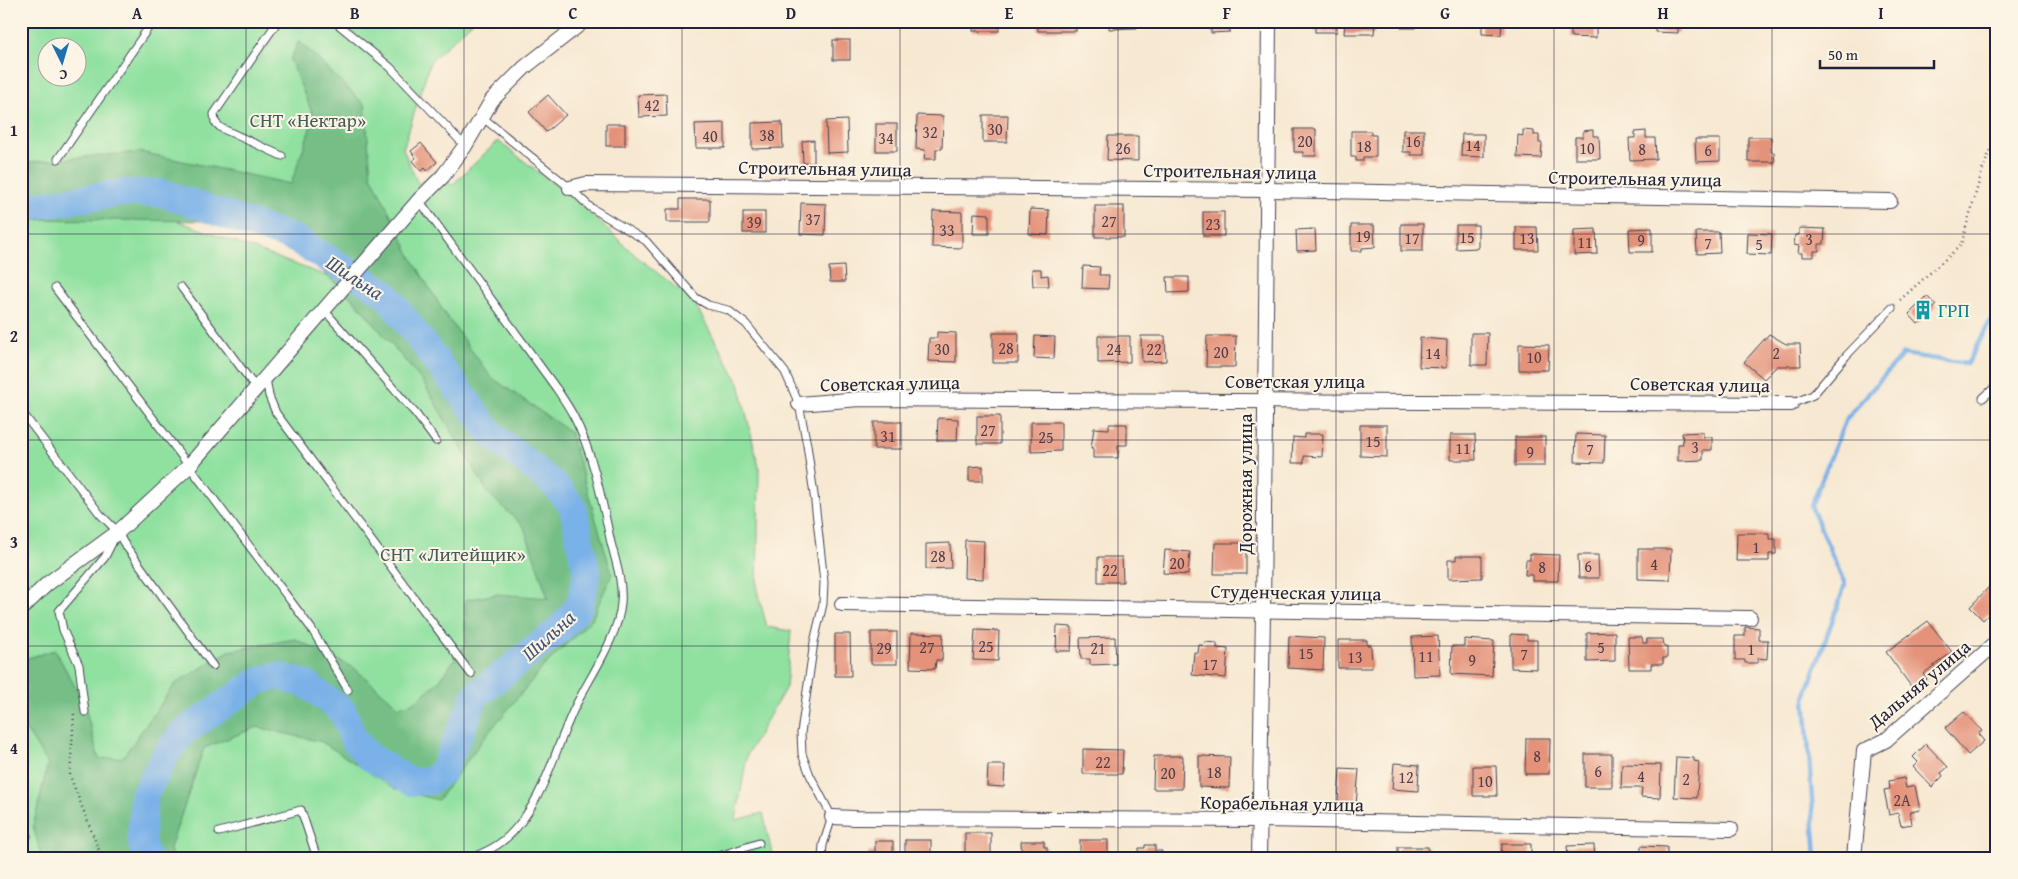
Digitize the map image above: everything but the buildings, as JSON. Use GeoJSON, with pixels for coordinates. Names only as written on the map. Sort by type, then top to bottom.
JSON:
{"type":"FeatureCollection","features":[{"type":"Feature","properties":{"kind":"street"},"geometry":{"type":"LineString","coordinates":[[21,609],[47,584],[118,532],[188,467],[419,200],[442,176],[465,146],[492,100],[525,67],[584,21]]}},
{"type":"Feature","properties":{"kind":"street","name":"Дорожная улица"},"geometry":{"type":"LineString","coordinates":[[1258,858],[1263,611],[1269,21]]}},
{"type":"Feature","properties":{"kind":"street","name":"Строительная улица"},"geometry":{"type":"LineString","coordinates":[[570,188],[586,184],[596,184],[1268,190],[1890,201]]}},
{"type":"Feature","properties":{"kind":"street","name":"Советская улица"},"geometry":{"type":"LineString","coordinates":[[799,404],[860,399],[1792,404]]}},
{"type":"Feature","properties":{"kind":"street","name":"Студенческая улица"},"geometry":{"type":"LineString","coordinates":[[842,604],[1750,618]]}},
{"type":"Feature","properties":{"kind":"street","name":"Дальняя улица"},"geometry":{"type":"LineString","coordinates":[[1854,858],[1864,752],[1886,740],[1997,642]]}},
{"type":"Feature","properties":{"kind":"street","name":"Корабельная улица"},"geometry":{"type":"LineString","coordinates":[[832,817],[1259,820],[1731,829]]}},
{"type":"Feature","properties":{"kind":"lane"},"geometry":{"type":"LineString","coordinates":[[21,29],[27,21]]}},
{"type":"Feature","properties":{"kind":"lane"},"geometry":{"type":"LineString","coordinates":[[58,159],[153,21]]}},
{"type":"Feature","properties":{"kind":"lane"},"geometry":{"type":"LineString","coordinates":[[278,21],[214,114],[216,122],[222,128],[282,156]]}},
{"type":"Feature","properties":{"kind":"lane"},"geometry":{"type":"LineString","coordinates":[[334,21],[390,66],[465,146]]}},
{"type":"Feature","properties":{"kind":"lane"},"geometry":{"type":"LineString","coordinates":[[482,117],[570,188],[590,208],[646,241],[696,298],[728,310],[746,324],[785,372],[799,404],[815,502],[824,582],[824,604],[814,642],[801,733],[802,754],[810,775],[832,817],[823,845],[822,858]]}},
{"type":"Feature","properties":{"kind":"lane"},"geometry":{"type":"LineString","coordinates":[[419,200],[556,388],[574,416],[584,440],[598,486],[621,584],[622,602],[618,624],[574,711],[547,779],[521,822],[506,838],[492,850],[470,858]]}},
{"type":"Feature","properties":{"kind":"lane"},"geometry":{"type":"LineString","coordinates":[[180,287],[261,383],[276,413],[471,674]]}},
{"type":"Feature","properties":{"kind":"lane"},"geometry":{"type":"LineString","coordinates":[[54,288],[310,628],[348,690]]}},
{"type":"Feature","properties":{"kind":"lane"},"geometry":{"type":"LineString","coordinates":[[329,305],[384,379],[416,414],[436,441]]}},
{"type":"Feature","properties":{"kind":"lane"},"geometry":{"type":"LineString","coordinates":[[1792,404],[1813,395],[1846,356],[1892,308]]}},
{"type":"Feature","properties":{"kind":"lane"},"geometry":{"type":"LineString","coordinates":[[1983,398],[1997,385]]}},
{"type":"Feature","properties":{"kind":"lane"},"geometry":{"type":"LineString","coordinates":[[21,411],[100,514],[118,532],[123,542],[213,666]]}},
{"type":"Feature","properties":{"kind":"lane"},"geometry":{"type":"LineString","coordinates":[[85,712],[79,665],[63,630],[59,611],[105,557],[118,532]]}},
{"type":"Feature","properties":{"kind":"lane"},"geometry":{"type":"LineString","coordinates":[[219,832],[301,810],[317,858]]}},
{"type":"Feature","properties":{"kind":"lane"},"geometry":{"type":"LineString","coordinates":[[713,858],[759,843]]}},
{"type":"Feature","properties":{"kind":"path"},"geometry":{"type":"LineString","coordinates":[[1892,308],[1961,245],[1983,168],[1997,134]]}},
{"type":"Feature","properties":{"kind":"path"},"geometry":{"type":"LineString","coordinates":[[85,712],[74,714],[70,776],[102,858]]}},
{"type":"Feature","properties":{"kind":"green space","name":"СНТ «Литейщик»"},"geometry":{"type":"Polygon","coordinates":[[[21,21],[473,21],[430,62],[403,149],[418,184],[437,169],[452,185],[498,141],[580,204],[636,256],[693,301],[739,383],[759,468],[757,590],[767,627],[791,631],[786,687],[747,755],[736,820],[763,813],[773,858],[21,858],[21,221],[154,212],[329,277],[322,229],[21,184],[21,21]]]}},
{"type":"Feature","properties":{"kind":"green space"},"geometry":{"type":"Polygon","coordinates":[[[299,41],[365,105],[371,175],[414,262],[445,314],[491,377],[570,432],[612,574],[592,619],[544,666],[484,738],[438,800],[395,789],[322,742],[257,727],[204,748],[170,848],[172,858],[42,858],[33,826],[48,764],[21,722],[21,660],[55,650],[84,703],[99,759],[123,757],[175,684],[229,651],[295,639],[354,668],[399,707],[413,703],[438,682],[466,644],[465,600],[497,594],[548,598],[524,527],[488,493],[423,382],[355,301],[290,242],[210,221],[21,219],[21,163],[140,152],[291,184],[314,117],[290,60],[299,41]]]}},
{"type":"Feature","properties":{"kind":"waterway","name":"Шильна"},"geometry":{"type":"LineString","coordinates":[[21,208],[119,193],[162,193],[293,238],[385,293],[493,436],[555,485],[573,507],[587,574],[579,607],[559,630],[476,695],[443,771],[430,781],[411,782],[368,756],[353,738],[343,711],[306,684],[278,676],[258,681],[185,731],[168,751],[144,795],[141,839],[146,858]]}},
{"type":"Feature","properties":{"kind":"waterway"},"geometry":{"type":"LineString","coordinates":[[1816,858],[1805,697],[1845,585],[1811,506],[1846,419],[1903,354],[1967,364],[1997,309]]}},
{"type":"Feature","properties":{"kind":"place","name":"ГРП"},"geometry":{"type":"Point","coordinates":[1923,310]}},
{"type":"Feature","properties":{"kind":"park label","name":"СНТ «Нектар»"},"geometry":{"type":"Point","coordinates":[308,120]}}]}
